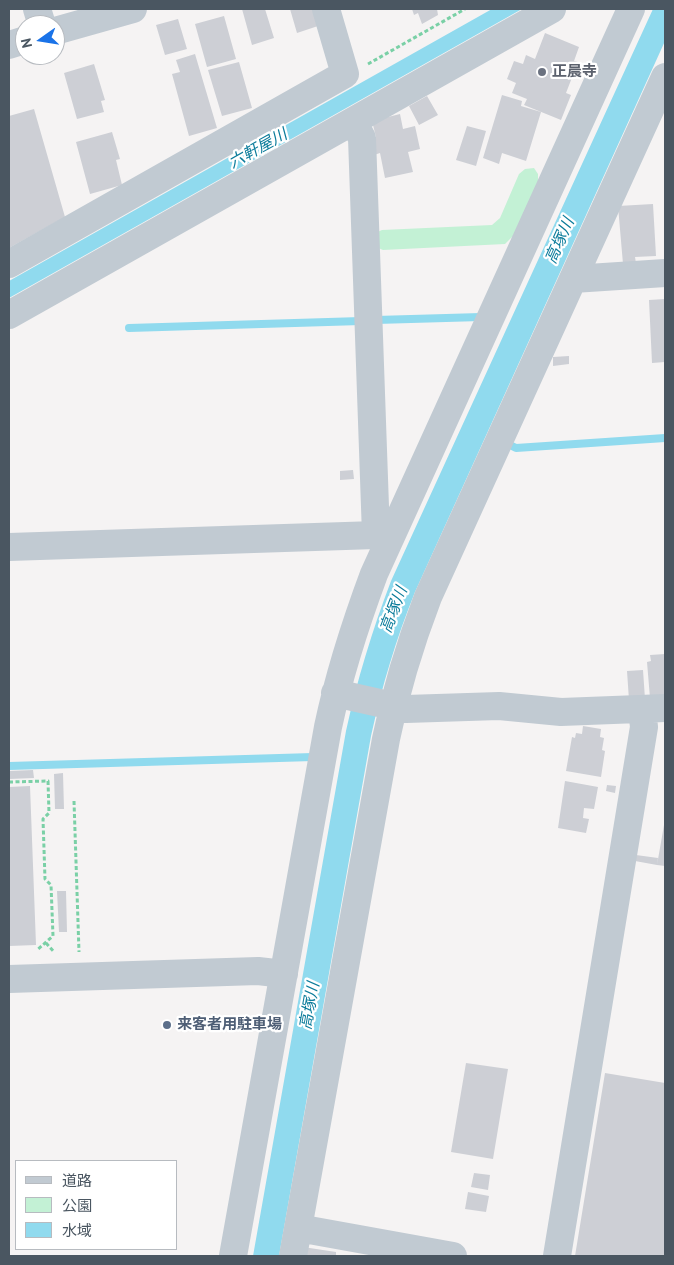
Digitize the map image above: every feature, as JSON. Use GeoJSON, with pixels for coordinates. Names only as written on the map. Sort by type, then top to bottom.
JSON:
{"type":"FeatureCollection","features":[{"type":"Feature","properties":{"kind":"street"},"geometry":{"type":"LineString","coordinates":[[65,28],[133,9]]}},
{"type":"Feature","properties":{"kind":"street"},"geometry":{"type":"LineString","coordinates":[[9,264],[345,74],[326,9]]}},
{"type":"Feature","properties":{"kind":"street"},"geometry":{"type":"LineString","coordinates":[[9,315],[552,9]]}},
{"type":"Feature","properties":{"kind":"street"},"geometry":{"type":"LineString","coordinates":[[234,1256],[284,974],[355,624],[382,538],[631,9]]}},
{"type":"Feature","properties":{"kind":"street"},"geometry":{"type":"LineString","coordinates":[[293,1256],[389,705],[428,598],[665,76]]}},
{"type":"Feature","properties":{"kind":"street"},"geometry":{"type":"LineString","coordinates":[[353,121],[362,138],[382,538]]}},
{"type":"Feature","properties":{"kind":"street"},"geometry":{"type":"LineString","coordinates":[[573,279],[665,273]]}},
{"type":"Feature","properties":{"kind":"street"},"geometry":{"type":"LineString","coordinates":[[9,546],[382,538]]}},
{"type":"Feature","properties":{"kind":"street"},"geometry":{"type":"LineString","coordinates":[[341,694],[406,709],[499,706],[561,712],[654,709]]}},
{"type":"Feature","properties":{"kind":"street"},"geometry":{"type":"LineString","coordinates":[[557,1256],[644,727],[654,709]]}},
{"type":"Feature","properties":{"kind":"street"},"geometry":{"type":"LineString","coordinates":[[9,979],[258,971],[284,974]]}},
{"type":"Feature","properties":{"kind":"street"},"geometry":{"type":"LineString","coordinates":[[298,1228],[453,1256]]}},
{"type":"Feature","properties":{"kind":"path"},"geometry":{"type":"LineString","coordinates":[[345,74],[465,9]]}},
{"type":"Feature","properties":{"kind":"path"},"geometry":{"type":"LineString","coordinates":[[9,782],[48,781],[49,813],[43,819],[45,879],[52,885],[53,936],[48,945],[40,950],[32,951]]}},
{"type":"Feature","properties":{"kind":"path"},"geometry":{"type":"LineString","coordinates":[[74,800],[80,977]]}},
{"type":"Feature","properties":{"kind":"green space"},"geometry":{"type":"Polygon","coordinates":[[[534,168],[538,174],[538,182],[513,236],[505,244],[383,250],[376,247],[375,233],[382,230],[492,225],[500,218],[519,174],[525,169],[534,168]]]}},
{"type":"Feature","properties":{"kind":"water","name":"六軒屋川"},"geometry":{"type":"Polygon","coordinates":[[[492,9],[522,9],[9,298],[9,281],[492,9]]]}},
{"type":"Feature","properties":{"kind":"water","name":"高塚川"},"geometry":{"type":"Polygon","coordinates":[[[653,9],[665,9],[665,41],[415,592],[396,645],[371,736],[279,1256],[253,1256],[346,731],[371,637],[391,581],[653,9]]]}},
{"type":"Feature","properties":{"kind":"building"},"geometry":{"type":"Polygon","coordinates":[[[242,9],[265,9],[274,38],[252,45],[242,9]]]}},
{"type":"Feature","properties":{"kind":"building"},"geometry":{"type":"Polygon","coordinates":[[[290,9],[313,9],[318,26],[297,33],[290,9]]]}},
{"type":"Feature","properties":{"kind":"building"},"geometry":{"type":"Polygon","coordinates":[[[412,9],[437,9],[438,15],[422,24],[418,13],[414,15],[412,9]]]}},
{"type":"Feature","properties":{"kind":"building"},"geometry":{"type":"Polygon","coordinates":[[[224,16],[236,59],[207,67],[195,24],[224,16]]]}},
{"type":"Feature","properties":{"kind":"building"},"geometry":{"type":"Polygon","coordinates":[[[178,19],[187,49],[165,55],[156,25],[178,19]]]}},
{"type":"Feature","properties":{"kind":"building","name":"正晨寺"},"geometry":{"type":"Polygon","coordinates":[[[545,33],[579,47],[574,61],[578,62],[566,93],[571,95],[561,120],[524,105],[527,99],[512,93],[516,83],[507,79],[514,61],[523,64],[526,55],[535,59],[545,33]]]}},
{"type":"Feature","properties":{"kind":"building"},"geometry":{"type":"Polygon","coordinates":[[[195,54],[217,128],[189,136],[172,74],[180,72],[176,60],[195,54]]]}},
{"type":"Feature","properties":{"kind":"building"},"geometry":{"type":"Polygon","coordinates":[[[239,62],[252,108],[222,116],[208,70],[239,62]]]}},
{"type":"Feature","properties":{"kind":"building"},"geometry":{"type":"Polygon","coordinates":[[[94,64],[105,100],[101,101],[104,112],[77,119],[64,73],[94,64]]]}},
{"type":"Feature","properties":{"kind":"building"},"geometry":{"type":"Polygon","coordinates":[[[502,95],[522,101],[521,106],[541,112],[526,161],[502,153],[499,164],[483,158],[502,95]]]}},
{"type":"Feature","properties":{"kind":"building"},"geometry":{"type":"Polygon","coordinates":[[[427,96],[438,115],[419,125],[409,106],[427,96]]]}},
{"type":"Feature","properties":{"kind":"building"},"geometry":{"type":"Polygon","coordinates":[[[34,109],[65,217],[9,248],[9,116],[34,109]]]}},
{"type":"Feature","properties":{"kind":"building"},"geometry":{"type":"Polygon","coordinates":[[[400,114],[403,129],[415,126],[420,149],[408,152],[413,172],[385,178],[380,153],[374,155],[370,138],[376,137],[372,121],[400,114]]]}},
{"type":"Feature","properties":{"kind":"building"},"geometry":{"type":"Polygon","coordinates":[[[467,126],[486,131],[476,166],[456,160],[467,126]]]}},
{"type":"Feature","properties":{"kind":"building"},"geometry":{"type":"Polygon","coordinates":[[[112,132],[120,159],[116,160],[122,185],[90,194],[76,142],[112,132]]]}},
{"type":"Feature","properties":{"kind":"building"},"geometry":{"type":"Polygon","coordinates":[[[653,204],[656,256],[635,257],[636,263],[623,264],[618,206],[653,204]]]}},
{"type":"Feature","properties":{"kind":"building"},"geometry":{"type":"Polygon","coordinates":[[[665,299],[665,362],[652,363],[649,300],[665,299]]]}},
{"type":"Feature","properties":{"kind":"building"},"geometry":{"type":"Polygon","coordinates":[[[569,356],[569,364],[553,366],[553,357],[569,356]]]}},
{"type":"Feature","properties":{"kind":"building"},"geometry":{"type":"Polygon","coordinates":[[[353,470],[354,479],[340,480],[340,471],[353,470]]]}},
{"type":"Feature","properties":{"kind":"building"},"geometry":{"type":"Polygon","coordinates":[[[665,654],[665,697],[650,698],[647,662],[651,661],[650,655],[665,654]]]}},
{"type":"Feature","properties":{"kind":"building"},"geometry":{"type":"Polygon","coordinates":[[[643,670],[645,699],[629,700],[627,671],[643,670]]]}},
{"type":"Feature","properties":{"kind":"building"},"geometry":{"type":"Polygon","coordinates":[[[583,726],[601,729],[600,737],[604,738],[602,750],[605,751],[601,777],[566,771],[572,737],[575,738],[576,733],[582,734],[583,726]]]}},
{"type":"Feature","properties":{"kind":"building"},"geometry":{"type":"Polygon","coordinates":[[[33,770],[34,778],[9,779],[9,771],[33,770]]]}},
{"type":"Feature","properties":{"kind":"building"},"geometry":{"type":"Polygon","coordinates":[[[63,773],[64,809],[55,809],[54,774],[63,773]]]}},
{"type":"Feature","properties":{"kind":"building"},"geometry":{"type":"Polygon","coordinates":[[[565,781],[598,787],[594,809],[584,808],[583,818],[589,819],[586,833],[558,828],[565,781]]]}},
{"type":"Feature","properties":{"kind":"building"},"geometry":{"type":"Polygon","coordinates":[[[607,785],[616,786],[615,793],[606,791],[607,785]]]}},
{"type":"Feature","properties":{"kind":"building"},"geometry":{"type":"Polygon","coordinates":[[[30,786],[36,945],[9,946],[9,787],[30,786]]]}},
{"type":"Feature","properties":{"kind":"building"},"geometry":{"type":"Polygon","coordinates":[[[665,825],[665,866],[657,865],[665,825]]]}},
{"type":"Feature","properties":{"kind":"building"},"geometry":{"type":"Polygon","coordinates":[[[636,855],[658,858],[657,865],[635,861],[636,855]]]}},
{"type":"Feature","properties":{"kind":"building"},"geometry":{"type":"Polygon","coordinates":[[[57,891],[66,891],[67,932],[59,932],[57,891]]]}},
{"type":"Feature","properties":{"kind":"building"},"geometry":{"type":"Polygon","coordinates":[[[466,1063],[508,1069],[493,1159],[451,1152],[466,1063]]]}},
{"type":"Feature","properties":{"kind":"building"},"geometry":{"type":"Polygon","coordinates":[[[605,1073],[665,1083],[665,1256],[575,1256],[605,1073]]]}},
{"type":"Feature","properties":{"kind":"building"},"geometry":{"type":"Polygon","coordinates":[[[474,1173],[490,1175],[488,1190],[471,1187],[474,1173]]]}},
{"type":"Feature","properties":{"kind":"building"},"geometry":{"type":"Polygon","coordinates":[[[468,1192],[489,1196],[486,1212],[465,1209],[468,1192]]]}},
{"type":"Feature","properties":{"kind":"building"},"geometry":{"type":"Polygon","coordinates":[[[303,1247],[336,1252],[336,1256],[302,1256],[303,1247]]]}},
{"type":"Feature","properties":{"kind":"waterway"},"geometry":{"type":"LineString","coordinates":[[376,320],[481,317]]}},
{"type":"Feature","properties":{"kind":"waterway"},"geometry":{"type":"LineString","coordinates":[[129,328],[361,321]]}},
{"type":"Feature","properties":{"kind":"waterway"},"geometry":{"type":"LineString","coordinates":[[508,444],[516,448],[665,438]]}},
{"type":"Feature","properties":{"kind":"waterway"},"geometry":{"type":"LineString","coordinates":[[9,766],[313,757]]}},
{"type":"Feature","properties":{"kind":"place","name":"正晨寺"},"geometry":{"type":"Point","coordinates":[542,72]}},
{"type":"Feature","properties":{"kind":"place","name":"来客者用駐車場"},"geometry":{"type":"Point","coordinates":[167,1025]}}]}
